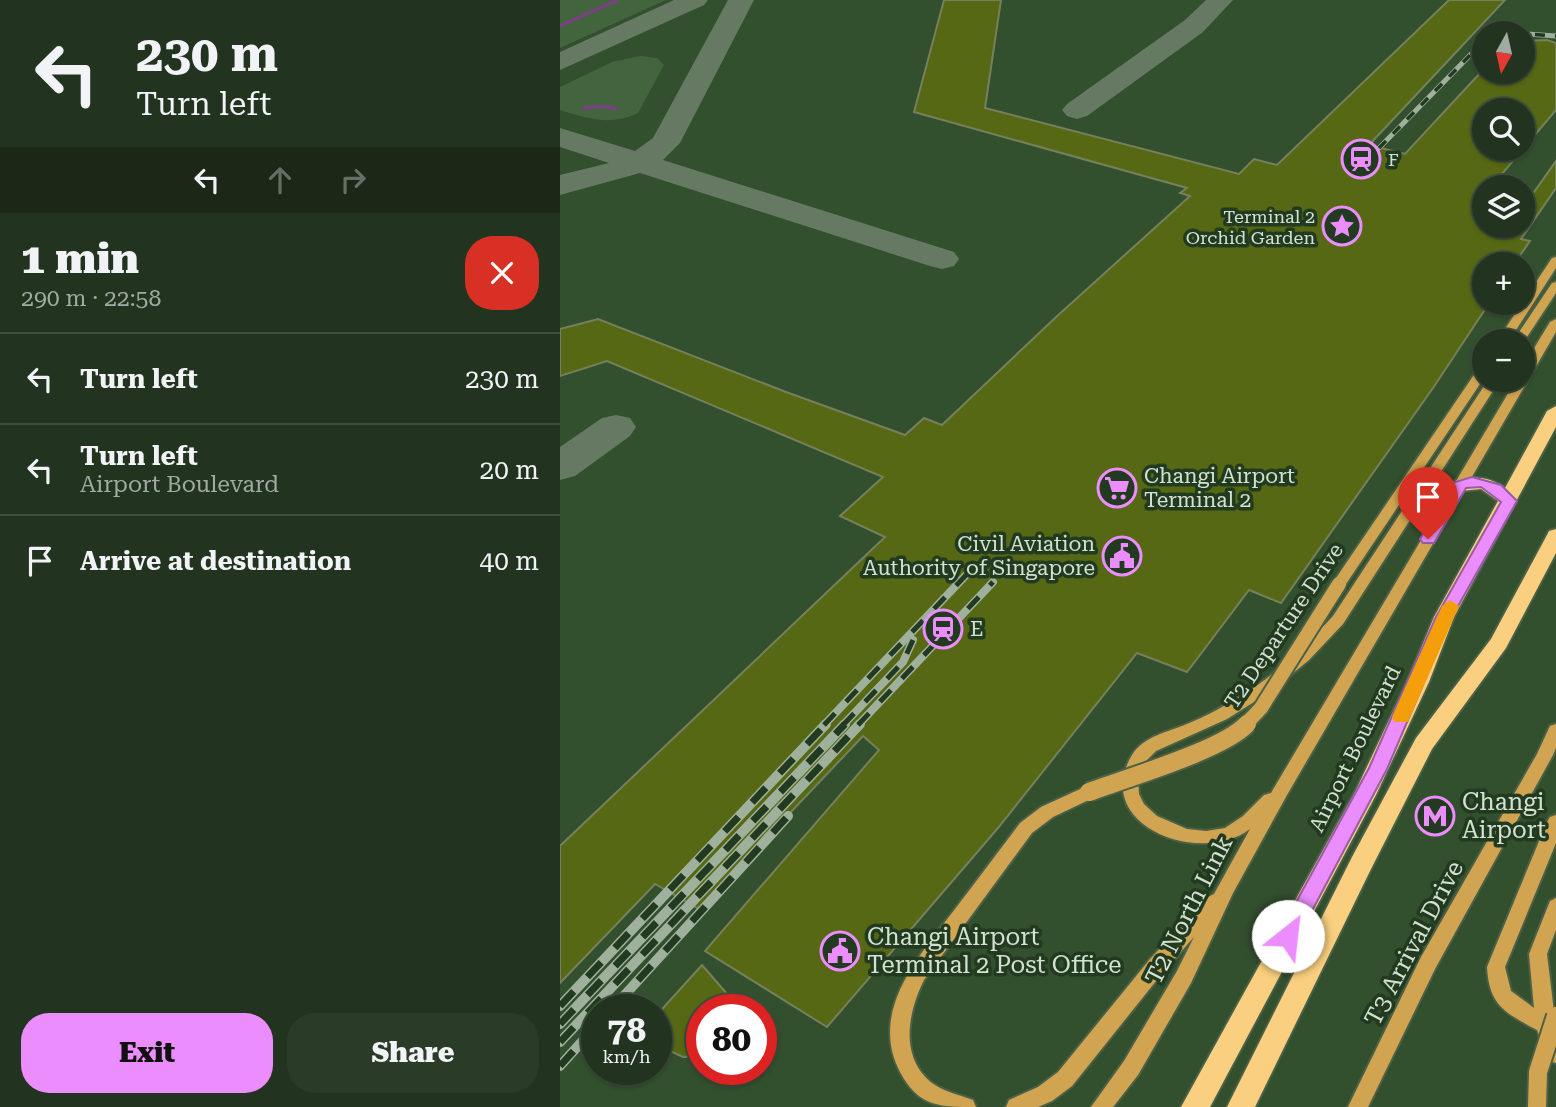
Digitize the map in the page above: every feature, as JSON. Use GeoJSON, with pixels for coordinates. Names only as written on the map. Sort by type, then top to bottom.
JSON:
{"type":"FeatureCollection","features":[{"type":"Feature","properties":{"kind":"highway","name":"Airport Boulevard"},"geometry":{"type":"LineString","coordinates":[[1195,1107],[1365,795],[1418,682],[1444,617],[1556,411]]}},
{"type":"Feature","properties":{"kind":"highway"},"geometry":{"type":"LineString","coordinates":[[1461,485],[1472,481],[1484,483],[1496,488],[1509,501]]}},
{"type":"Feature","properties":{"kind":"highway"},"geometry":{"type":"LineString","coordinates":[[1241,1107],[1360,864],[1424,744],[1499,643],[1556,535]]}},
{"type":"Feature","properties":{"kind":"main road"},"geometry":{"type":"LineString","coordinates":[[1511,329],[1556,260]]}},
{"type":"Feature","properties":{"kind":"main road"},"geometry":{"type":"LineString","coordinates":[[1527,329],[1556,285]]}},
{"type":"Feature","properties":{"kind":"main road","name":"Airport Boulevard"},"geometry":{"type":"LineString","coordinates":[[1535,358],[1556,322]]}},
{"type":"Feature","properties":{"kind":"main road","name":"T2 Departure Drive"},"geometry":{"type":"LineString","coordinates":[[966,1107],[923,1089],[908,1070],[898,1029],[902,1008],[917,974],[1026,828],[1047,811],[1066,801],[1226,740],[1252,719],[1472,387]]}},
{"type":"Feature","properties":{"kind":"main road"},"geometry":{"type":"LineString","coordinates":[[1281,790],[1244,825],[1227,835],[1210,839],[1173,834],[1158,827],[1135,804],[1130,789],[1133,770],[1148,748],[1239,705],[1315,646],[1338,620],[1486,392]]}},
{"type":"Feature","properties":{"kind":"main road","name":"Airport Boulevard"},"geometry":{"type":"LineString","coordinates":[[1315,731],[1515,392]]}},
{"type":"Feature","properties":{"kind":"main road","name":"T3 Arrival Drive"},"geometry":{"type":"LineString","coordinates":[[1358,1107],[1428,962],[1545,755],[1556,730]]}},
{"type":"Feature","properties":{"kind":"main road","name":"T2 North Link"},"geometry":{"type":"LineString","coordinates":[[1101,1107],[1131,1068],[1177,988],[1226,889],[1315,731]]}},
{"type":"Feature","properties":{"kind":"main road"},"geometry":{"type":"LineString","coordinates":[[1551,1020],[1503,1001],[1496,986],[1496,967],[1556,822]]}},
{"type":"Feature","properties":{"kind":"main road"},"geometry":{"type":"LineString","coordinates":[[1016,1107],[1045,1094],[1065,1079],[1110,1021],[1226,889]]}},
{"type":"Feature","properties":{"kind":"main road"},"geometry":{"type":"LineString","coordinates":[[1556,906],[1538,954],[1556,1054]]}},
{"type":"Feature","properties":{"kind":"main road"},"geometry":{"type":"LineString","coordinates":[[1537,1107],[1535,1096],[1538,1071],[1551,1020]]}},
{"type":"Feature","properties":{"kind":"shaded area"},"geometry":{"type":"Polygon","coordinates":[[[560,0],[1556,0],[1556,1107],[560,1107],[560,0]]]}},
{"type":"Feature","properties":{"kind":"shaded area"},"geometry":{"type":"Polygon","coordinates":[[[560,0],[666,0],[560,48],[560,0]]]}},
{"type":"Feature","properties":{"kind":"shaded area"},"geometry":{"type":"Polygon","coordinates":[[[640,56],[657,58],[664,65],[638,113],[609,120],[560,110],[560,87],[612,62],[640,56]]]}},
{"type":"Feature","properties":{"kind":"building","name":"Changi Airport Terminal 2"},"geometry":{"type":"Polygon","coordinates":[[[944,0],[1001,0],[985,108],[1239,174],[1254,159],[1277,165],[1449,0],[1505,0],[1485,21],[1472,21],[1472,35],[1369,145],[1405,154],[1472,82],[1472,84],[1535,84],[1535,40],[1556,43],[1556,110],[1535,135],[1535,98],[1472,98],[1472,161],[1513,161],[1501,175],[1472,175],[1472,238],[1522,238],[1530,241],[1522,252],[1472,252],[1472,315],[1481,315],[1281,603],[1249,590],[1187,672],[1137,653],[998,828],[827,1027],[705,951],[879,750],[863,736],[699,909],[655,884],[560,983],[560,846],[885,537],[840,516],[883,477],[607,361],[560,376],[560,329],[598,319],[905,435],[924,418],[942,425],[1190,196],[1180,193],[1187,188],[914,112],[944,0]]]}},
{"type":"Feature","properties":{"kind":"building","name":"Changi Airport Terminal 2"},"geometry":{"type":"Polygon","coordinates":[[[1556,161],[1556,188],[1535,219],[1535,191],[1556,161]]]}},
{"type":"Feature","properties":{"kind":"building"},"geometry":{"type":"Polygon","coordinates":[[[702,965],[727,994],[686,994],[686,1057],[672,1052],[672,998],[702,965]]]}},
{"type":"Feature","properties":{"kind":"waterway"},"geometry":{"type":"LineString","coordinates":[[560,26],[618,0]]}},
{"type":"Feature","properties":{"kind":"waterway"},"geometry":{"type":"LineString","coordinates":[[584,108],[602,106],[616,109]]}},
{"type":"Feature","properties":{"kind":"taxiway"},"geometry":{"type":"LineString","coordinates":[[560,62],[695,0]]}},
{"type":"Feature","properties":{"kind":"taxiway"},"geometry":{"type":"LineString","coordinates":[[638,162],[665,143],[741,0]]}},
{"type":"Feature","properties":{"kind":"taxiway"},"geometry":{"type":"LineString","coordinates":[[1077,110],[1194,26],[1220,0]]}},
{"type":"Feature","properties":{"kind":"taxiway"},"geometry":{"type":"LineString","coordinates":[[560,137],[638,162]]}},
{"type":"Feature","properties":{"kind":"taxiway"},"geometry":{"type":"LineString","coordinates":[[560,185],[602,175],[638,162]]}},
{"type":"Feature","properties":{"kind":"taxiway"},"geometry":{"type":"LineString","coordinates":[[638,162],[942,259]]}},
{"type":"Feature","properties":{"kind":"taxiway"},"geometry":{"type":"LineString","coordinates":[[560,467],[616,427]]}},
{"type":"Feature","properties":{"kind":"railway"},"geometry":{"type":"LineString","coordinates":[[1535,34],[1556,36]]}},
{"type":"Feature","properties":{"kind":"railway"},"geometry":{"type":"LineString","coordinates":[[1379,148],[1472,53]]}},
{"type":"Feature","properties":{"kind":"railway"},"geometry":{"type":"LineString","coordinates":[[824,725],[968,573]]}},
{"type":"Feature","properties":{"kind":"railway"},"geometry":{"type":"LineString","coordinates":[[858,725],[993,582]]}},
{"type":"Feature","properties":{"kind":"railway"},"geometry":{"type":"LineString","coordinates":[[843,725],[903,662],[913,640]]}},
{"type":"Feature","properties":{"kind":"railway"},"geometry":{"type":"LineString","coordinates":[[560,1006],[826,724]]}},
{"type":"Feature","properties":{"kind":"railway"},"geometry":{"type":"LineString","coordinates":[[560,1024],[845,724]]}},
{"type":"Feature","properties":{"kind":"railway"},"geometry":{"type":"LineString","coordinates":[[560,1042],[860,724]]}},
{"type":"Feature","properties":{"kind":"railway"},"geometry":{"type":"LineString","coordinates":[[626,994],[788,816]]}},
{"type":"Feature","properties":{"kind":"railway"},"geometry":{"type":"LineString","coordinates":[[560,1066],[581,1043]]}},
{"type":"Feature","properties":{"kind":"slow traffic"},"geometry":{"type":"LineString","coordinates":[[1401,717],[1450,606]]}},
{"type":"Feature","properties":{"kind":"place","name":"F"},"geometry":{"type":"Point","coordinates":[1361,159]}},
{"type":"Feature","properties":{"kind":"place","name":"Terminal 2 Orchid Garden"},"geometry":{"type":"Point","coordinates":[1342,226]}},
{"type":"Feature","properties":{"kind":"place","name":"Changi Airport Terminal 2"},"geometry":{"type":"Point","coordinates":[1117,488]}},
{"type":"Feature","properties":{"kind":"place","name":"Civil Aviation Authority of Singapore"},"geometry":{"type":"Point","coordinates":[1122,556]}},
{"type":"Feature","properties":{"kind":"place","name":"E"},"geometry":{"type":"Point","coordinates":[943,629]}},
{"type":"Feature","properties":{"kind":"place","name":"Changi Airport"},"geometry":{"type":"Point","coordinates":[1435,816]}},
{"type":"Feature","properties":{"kind":"place","name":"Changi Airport Terminal 2 Post Office"},"geometry":{"type":"Point","coordinates":[840,951]}},
{"type":"Feature","properties":{"kind":"route"},"geometry":{"type":"LineString","coordinates":[[1288,936],[1378,769],[1444,617],[1509,501],[1496,488],[1484,483],[1472,481],[1461,485],[1428,539]]}}]}
